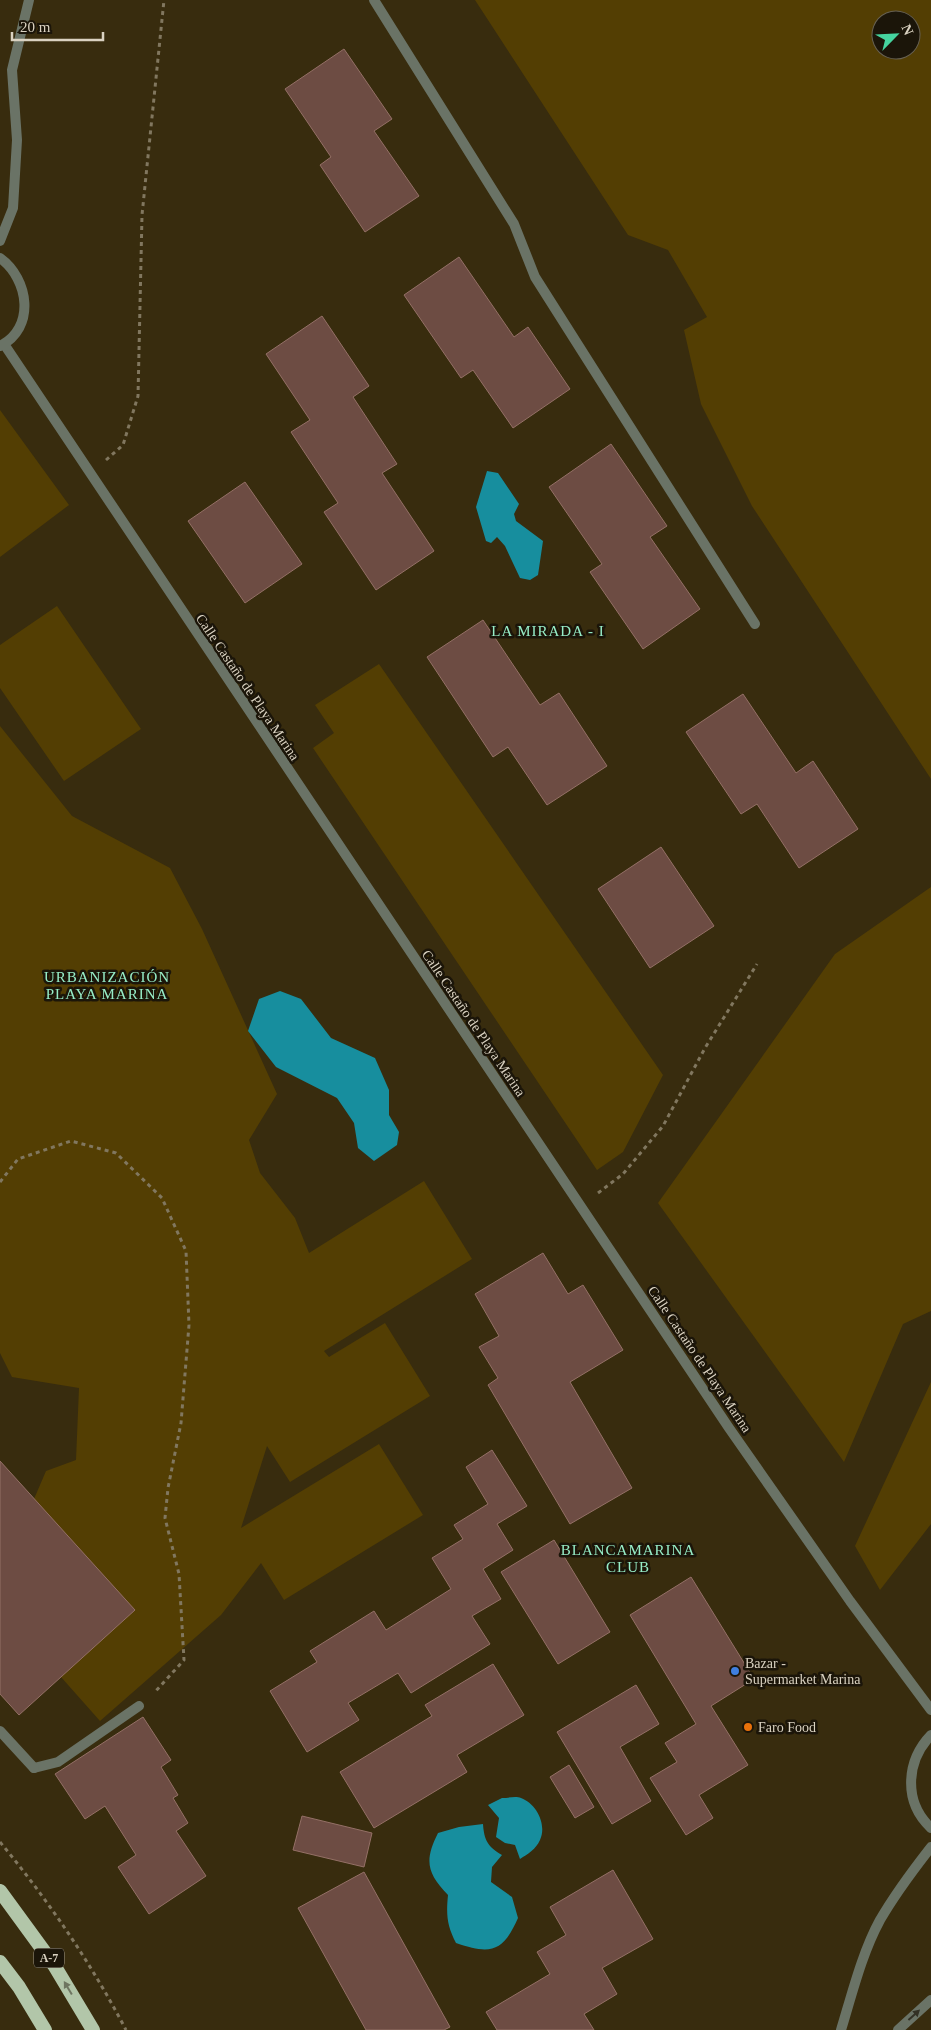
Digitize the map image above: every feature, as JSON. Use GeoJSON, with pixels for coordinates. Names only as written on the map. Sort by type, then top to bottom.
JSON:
{"type":"FeatureCollection","features":[{"type":"Feature","properties":{"kind":"highway","name":"A-7"},"geometry":{"type":"LineString","coordinates":[[0,1890],[54,1965],[93,2030]]}},
{"type":"Feature","properties":{"kind":"highway"},"geometry":{"type":"LineString","coordinates":[[0,1962],[19,1986],[45,2030]]}},
{"type":"Feature","properties":{"kind":"street"},"geometry":{"type":"LineString","coordinates":[[0,241],[13,208],[17,140],[12,70],[29,0]]}},
{"type":"Feature","properties":{"kind":"street"},"geometry":{"type":"LineString","coordinates":[[374,0],[514,224],[534,277],[755,624]]}},
{"type":"Feature","properties":{"kind":"street"},"geometry":{"type":"LineString","coordinates":[[0,258],[9,265],[20,279],[24,297],[24,314],[16,331],[2,345]]}},
{"type":"Feature","properties":{"kind":"street","name":"Calle Castaño de Playa Marina"},"geometry":{"type":"LineString","coordinates":[[2,345],[752,1462],[850,1601],[931,1710]]}},
{"type":"Feature","properties":{"kind":"street"},"geometry":{"type":"LineString","coordinates":[[0,1731],[34,1768],[58,1762],[139,1706]]}},
{"type":"Feature","properties":{"kind":"street"},"geometry":{"type":"LineString","coordinates":[[931,1735],[921,1745],[912,1764],[910,1784],[914,1804],[924,1822],[931,1828]]}},
{"type":"Feature","properties":{"kind":"street"},"geometry":{"type":"LineString","coordinates":[[841,2030],[859,1971],[879,1922],[908,1876],[931,1847]]}},
{"type":"Feature","properties":{"kind":"street"},"geometry":{"type":"LineString","coordinates":[[898,2030],[931,2000]]}},
{"type":"Feature","properties":{"kind":"path"},"geometry":{"type":"LineString","coordinates":[[89,472],[123,446],[138,396],[142,215],[164,0]]}},
{"type":"Feature","properties":{"kind":"path"},"geometry":{"type":"LineString","coordinates":[[580,1206],[623,1174],[663,1126],[705,1048],[757,964]]}},
{"type":"Feature","properties":{"kind":"path"},"geometry":{"type":"LineString","coordinates":[[0,1182],[18,1159],[72,1141],[116,1153],[162,1198],[186,1251],[189,1325],[181,1423],[164,1518],[179,1574],[184,1660],[165,1683],[139,1706]]}},
{"type":"Feature","properties":{"kind":"path"},"geometry":{"type":"LineString","coordinates":[[0,1842],[43,1896],[105,1990],[126,2030]]}},
{"type":"Feature","properties":{"kind":"shaded area"},"geometry":{"type":"Polygon","coordinates":[[[475,0],[931,0],[931,779],[752,506],[701,404],[684,330],[707,317],[668,250],[628,235],[475,0]]]}},
{"type":"Feature","properties":{"kind":"shaded area"},"geometry":{"type":"Polygon","coordinates":[[[0,410],[69,505],[0,557],[0,410]]]}},
{"type":"Feature","properties":{"kind":"shaded area"},"geometry":{"type":"Polygon","coordinates":[[[57,606],[141,729],[64,781],[0,688],[0,645],[57,606]]]}},
{"type":"Feature","properties":{"kind":"shaded area"},"geometry":{"type":"Polygon","coordinates":[[[379,664],[663,1075],[623,1152],[597,1170],[313,748],[334,733],[315,705],[379,664]]]}},
{"type":"Feature","properties":{"kind":"shaded area"},"geometry":{"type":"Polygon","coordinates":[[[0,726],[72,816],[170,868],[202,929],[277,1094],[249,1140],[260,1173],[295,1218],[309,1253],[424,1181],[472,1259],[324,1351],[329,1357],[385,1323],[430,1396],[290,1482],[267,1446],[241,1528],[379,1444],[423,1515],[284,1600],[261,1563],[221,1615],[100,1721],[61,1677],[34,1499],[46,1471],[76,1460],[79,1388],[12,1377],[0,1353],[0,726]]]}},
{"type":"Feature","properties":{"kind":"shaded area"},"geometry":{"type":"Polygon","coordinates":[[[931,887],[931,1311],[903,1324],[844,1462],[658,1203],[835,954],[931,887]]]}},
{"type":"Feature","properties":{"kind":"shaded area"},"geometry":{"type":"Polygon","coordinates":[[[931,1382],[931,1524],[880,1590],[855,1546],[931,1382]]]}},
{"type":"Feature","properties":{"kind":"water"},"geometry":{"type":"Polygon","coordinates":[[[487,471],[498,473],[519,504],[514,514],[516,521],[543,541],[538,575],[530,580],[520,578],[505,546],[497,537],[491,543],[486,541],[476,507],[487,471]]]}},
{"type":"Feature","properties":{"kind":"water"},"geometry":{"type":"Polygon","coordinates":[[[280,991],[301,999],[331,1038],[375,1058],[389,1090],[389,1115],[399,1132],[397,1145],[374,1161],[358,1148],[354,1123],[337,1098],[276,1067],[248,1031],[259,999],[280,991]]]}},
{"type":"Feature","properties":{"kind":"water"},"geometry":{"type":"Polygon","coordinates":[[[517,1797],[527,1801],[536,1810],[541,1822],[542,1834],[540,1840],[532,1851],[520,1859],[515,1845],[505,1843],[496,1837],[499,1818],[488,1805],[502,1798],[517,1797]]]}},
{"type":"Feature","properties":{"kind":"water"},"geometry":{"type":"Polygon","coordinates":[[[483,1824],[484,1834],[488,1842],[493,1849],[502,1855],[492,1867],[491,1882],[512,1897],[518,1918],[507,1938],[501,1944],[494,1948],[478,1949],[456,1943],[448,1920],[448,1895],[432,1873],[429,1859],[438,1833],[459,1827],[483,1824]]]}},
{"type":"Feature","properties":{"kind":"building"},"geometry":{"type":"Polygon","coordinates":[[[344,49],[392,119],[374,131],[419,196],[365,232],[320,165],[331,157],[285,89],[344,49]]]}},
{"type":"Feature","properties":{"kind":"building"},"geometry":{"type":"Polygon","coordinates":[[[459,257],[514,337],[528,327],[570,389],[513,428],[473,370],[461,378],[404,295],[459,257]]]}},
{"type":"Feature","properties":{"kind":"building"},"geometry":{"type":"Polygon","coordinates":[[[322,316],[369,386],[353,397],[397,464],[382,473],[434,551],[376,590],[324,512],[338,503],[291,432],[310,420],[266,354],[322,316]]]}},
{"type":"Feature","properties":{"kind":"building"},"geometry":{"type":"Polygon","coordinates":[[[611,444],[667,526],[650,537],[700,609],[643,649],[590,572],[602,564],[549,487],[611,444]]]}},
{"type":"Feature","properties":{"kind":"building"},"geometry":{"type":"Polygon","coordinates":[[[245,482],[302,564],[245,603],[188,521],[245,482]]]}},
{"type":"Feature","properties":{"kind":"building"},"geometry":{"type":"Polygon","coordinates":[[[483,620],[540,705],[559,693],[607,766],[547,805],[508,747],[493,757],[427,657],[483,620]]]}},
{"type":"Feature","properties":{"kind":"building"},"geometry":{"type":"Polygon","coordinates":[[[743,694],[796,773],[813,761],[858,829],[799,868],[757,804],[741,814],[686,732],[743,694]]]}},
{"type":"Feature","properties":{"kind":"building"},"geometry":{"type":"Polygon","coordinates":[[[661,847],[714,926],[650,968],[598,889],[661,847]]]}},
{"type":"Feature","properties":{"kind":"building"},"geometry":{"type":"Polygon","coordinates":[[[543,1253],[568,1294],[583,1285],[623,1350],[570,1382],[632,1488],[570,1524],[488,1385],[498,1378],[479,1347],[499,1336],[475,1294],[543,1253]]]}},
{"type":"Feature","properties":{"kind":"building"},"geometry":{"type":"Polygon","coordinates":[[[492,1450],[527,1506],[497,1524],[513,1550],[483,1569],[501,1599],[472,1616],[490,1644],[411,1693],[398,1673],[348,1703],[359,1720],[307,1752],[270,1691],[317,1662],[310,1651],[374,1611],[386,1630],[451,1589],[432,1558],[463,1539],[454,1525],[488,1504],[466,1467],[492,1450]]]}},
{"type":"Feature","properties":{"kind":"building"},"geometry":{"type":"Polygon","coordinates":[[[0,1461],[135,1610],[19,1715],[0,1694],[0,1461]]]}},
{"type":"Feature","properties":{"kind":"building"},"geometry":{"type":"Polygon","coordinates":[[[554,1540],[610,1632],[558,1664],[501,1572],[554,1540]]]}},
{"type":"Feature","properties":{"kind":"building"},"geometry":{"type":"Polygon","coordinates":[[[691,1577],[754,1679],[711,1706],[748,1765],[699,1795],[713,1818],[686,1835],[650,1778],[677,1762],[665,1743],[696,1724],[630,1615],[691,1577]]]}},
{"type":"Feature","properties":{"kind":"building"},"geometry":{"type":"Polygon","coordinates":[[[493,1664],[524,1715],[457,1755],[467,1772],[374,1828],[340,1772],[432,1716],[425,1705],[493,1664]]]}},
{"type":"Feature","properties":{"kind":"building"},"geometry":{"type":"Polygon","coordinates":[[[636,1685],[659,1724],[620,1747],[651,1801],[612,1824],[557,1732],[636,1685]]]}},
{"type":"Feature","properties":{"kind":"building"},"geometry":{"type":"Polygon","coordinates":[[[143,1717],[171,1760],[161,1767],[178,1795],[173,1798],[188,1823],[176,1831],[206,1876],[149,1914],[118,1867],[136,1855],[105,1806],[85,1819],[55,1774],[143,1717]]]}},
{"type":"Feature","properties":{"kind":"building"},"geometry":{"type":"Polygon","coordinates":[[[569,1765],[594,1807],[575,1818],[550,1777],[569,1765]]]}},
{"type":"Feature","properties":{"kind":"building"},"geometry":{"type":"Polygon","coordinates":[[[302,1816],[372,1833],[364,1867],[293,1850],[302,1816]]]}},
{"type":"Feature","properties":{"kind":"building"},"geometry":{"type":"Polygon","coordinates":[[[613,1870],[653,1939],[602,1968],[617,1994],[584,2014],[594,2030],[497,2030],[486,2012],[550,1974],[537,1952],[566,1935],[550,1907],[613,1870]]]}},
{"type":"Feature","properties":{"kind":"building"},"geometry":{"type":"Polygon","coordinates":[[[364,1872],[450,2027],[444,2030],[366,2030],[298,1908],[364,1872]]]}},
{"type":"Feature","properties":{"kind":"place","name":"Bazar - Supermarket Marina"},"geometry":{"type":"Point","coordinates":[735,1671]}},
{"type":"Feature","properties":{"kind":"place","name":"Faro Food"},"geometry":{"type":"Point","coordinates":[748,1727]}},
{"type":"Feature","properties":{"kind":"district","name":"LA MIRADA - I"},"geometry":{"type":"Point","coordinates":[548,631]}},
{"type":"Feature","properties":{"kind":"district","name":"URBANIZACIÓN PLAYA MARINA"},"geometry":{"type":"Point","coordinates":[107,986]}},
{"type":"Feature","properties":{"kind":"district","name":"BLANCAMARINA CLUB"},"geometry":{"type":"Point","coordinates":[628,1558]}}]}
